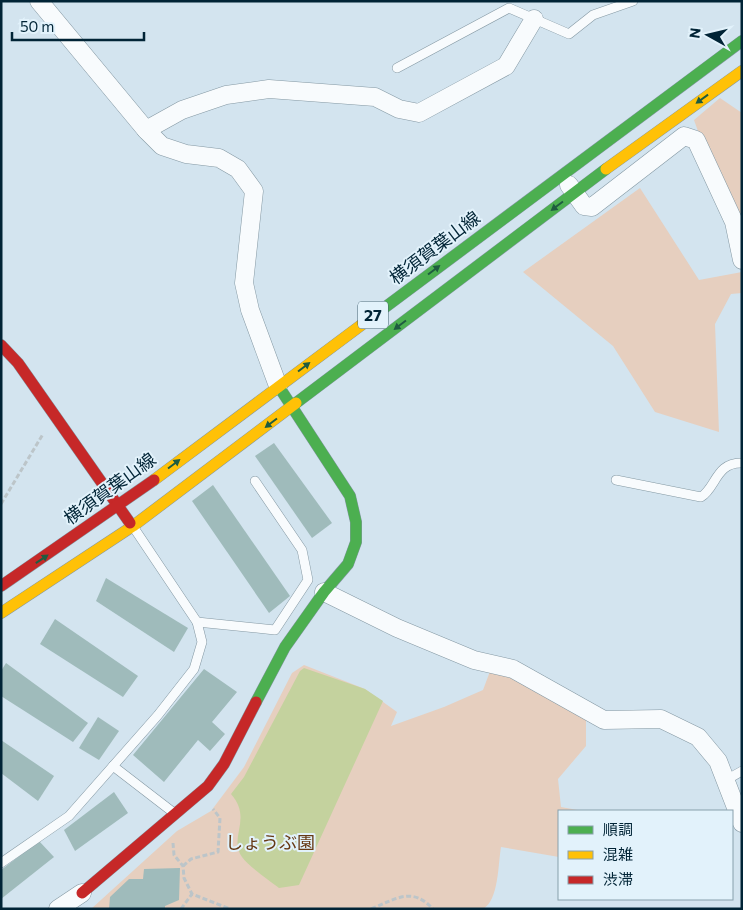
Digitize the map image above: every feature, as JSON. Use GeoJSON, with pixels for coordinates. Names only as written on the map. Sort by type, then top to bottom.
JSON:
{"type":"FeatureCollection","features":[{"type":"Feature","properties":{"kind":"main road","name":"横須賀葉山線"},"geometry":{"type":"LineString","coordinates":[[1,586],[119,506],[742,41]]}},
{"type":"Feature","properties":{"kind":"main road","name":"27"},"geometry":{"type":"LineString","coordinates":[[1,613],[133,526],[574,193],[742,71]]}},
{"type":"Feature","properties":{"kind":"main road"},"geometry":{"type":"LineString","coordinates":[[1,345],[18,363],[133,526]]}},
{"type":"Feature","properties":{"kind":"main road"},"geometry":{"type":"LineString","coordinates":[[82,893],[208,786],[224,764],[284,647],[324,592],[348,564],[356,542],[356,522],[350,496],[278,386]]}},
{"type":"Feature","properties":{"kind":"street"},"geometry":{"type":"LineString","coordinates":[[39,1],[146,130],[162,146],[186,154],[219,158],[238,168],[254,192],[244,284],[250,310],[278,386]]}},
{"type":"Feature","properties":{"kind":"street"},"geometry":{"type":"LineString","coordinates":[[146,130],[182,110],[226,95],[270,89],[375,97],[399,109],[419,113],[506,66],[534,19]]}},
{"type":"Feature","properties":{"kind":"street"},"geometry":{"type":"LineString","coordinates":[[562,175],[584,206],[592,207],[684,136],[696,140],[730,214],[742,260]]}},
{"type":"Feature","properties":{"kind":"street"},"geometry":{"type":"LineString","coordinates":[[324,592],[397,628],[474,660],[513,668],[604,720],[661,719],[698,737],[718,761],[742,823]]}},
{"type":"Feature","properties":{"kind":"street"},"geometry":{"type":"LineString","coordinates":[[58,909],[82,893]]}},
{"type":"Feature","properties":{"kind":"lane"},"geometry":{"type":"LineString","coordinates":[[397,68],[509,8],[569,34],[594,15],[633,1]]}},
{"type":"Feature","properties":{"kind":"lane"},"geometry":{"type":"LineString","coordinates":[[616,480],[701,497],[705,494],[717,473],[737,463],[742,464]]}},
{"type":"Feature","properties":{"kind":"lane"},"geometry":{"type":"LineString","coordinates":[[197,622],[275,630],[308,580],[302,550],[254,481]]}},
{"type":"Feature","properties":{"kind":"lane"},"geometry":{"type":"LineString","coordinates":[[1,862],[69,816],[158,715],[194,670],[202,642],[197,622],[133,526]]}},
{"type":"Feature","properties":{"kind":"lane"},"geometry":{"type":"LineString","coordinates":[[113,766],[175,814]]}},
{"type":"Feature","properties":{"kind":"lane"},"geometry":{"type":"LineString","coordinates":[[726,780],[742,772]]}},
{"type":"Feature","properties":{"kind":"path"},"geometry":{"type":"LineString","coordinates":[[1,504],[54,414]]}},
{"type":"Feature","properties":{"kind":"path"},"geometry":{"type":"LineString","coordinates":[[183,866],[190,859],[218,852],[220,818],[208,802]]}},
{"type":"Feature","properties":{"kind":"path"},"geometry":{"type":"LineString","coordinates":[[172,840],[174,855],[183,866],[184,878],[192,894],[230,909]]}},
{"type":"Feature","properties":{"kind":"path"},"geometry":{"type":"LineString","coordinates":[[181,909],[192,894]]}},
{"type":"Feature","properties":{"kind":"path"},"geometry":{"type":"LineString","coordinates":[[371,909],[407,895],[419,896],[433,909]]}},
{"type":"Feature","properties":{"kind":"green space"},"geometry":{"type":"Polygon","coordinates":[[[720,98],[742,113],[742,254],[694,120],[720,98]]]}},
{"type":"Feature","properties":{"kind":"green space"},"geometry":{"type":"Polygon","coordinates":[[[640,188],[699,280],[742,272],[742,293],[731,294],[715,324],[719,432],[655,412],[613,346],[523,272],[640,188]]]}},
{"type":"Feature","properties":{"kind":"green space","name":"しょうぶ園"},"geometry":{"type":"Polygon","coordinates":[[[495,658],[586,718],[586,746],[558,779],[561,807],[578,810],[558,810],[558,857],[501,847],[495,890],[492,898],[483,909],[91,909],[177,831],[211,811],[244,767],[292,673],[304,665],[365,689],[397,712],[391,726],[444,707],[483,690],[495,658]]]}},
{"type":"Feature","properties":{"kind":"shaded area"},"geometry":{"type":"Polygon","coordinates":[[[304,668],[365,689],[383,701],[299,885],[279,888],[245,861],[238,850],[240,812],[231,794],[244,777],[300,671],[304,668]]]}},
{"type":"Feature","properties":{"kind":"building"},"geometry":{"type":"Polygon","coordinates":[[[274,443],[332,523],[312,538],[255,456],[274,443]]]}},
{"type":"Feature","properties":{"kind":"building"},"geometry":{"type":"Polygon","coordinates":[[[213,485],[290,596],[269,613],[192,501],[213,485]]]}},
{"type":"Feature","properties":{"kind":"building"},"geometry":{"type":"Polygon","coordinates":[[[106,578],[188,628],[174,652],[96,601],[106,578]]]}},
{"type":"Feature","properties":{"kind":"building"},"geometry":{"type":"Polygon","coordinates":[[[55,619],[138,676],[123,697],[40,644],[55,619]]]}},
{"type":"Feature","properties":{"kind":"building"},"geometry":{"type":"Polygon","coordinates":[[[6,663],[88,723],[73,742],[1,696],[1,671],[6,663]]]}},
{"type":"Feature","properties":{"kind":"building"},"geometry":{"type":"Polygon","coordinates":[[[204,669],[237,692],[212,722],[225,734],[210,751],[198,740],[164,782],[133,755],[204,669]]]}},
{"type":"Feature","properties":{"kind":"building"},"geometry":{"type":"Polygon","coordinates":[[[98,717],[119,731],[99,760],[79,748],[98,717]]]}},
{"type":"Feature","properties":{"kind":"building"},"geometry":{"type":"Polygon","coordinates":[[[1,740],[54,776],[38,801],[1,773],[1,740]]]}},
{"type":"Feature","properties":{"kind":"building"},"geometry":{"type":"Polygon","coordinates":[[[114,792],[128,813],[75,851],[64,830],[114,792]]]}},
{"type":"Feature","properties":{"kind":"building"},"geometry":{"type":"Polygon","coordinates":[[[39,841],[54,857],[1,899],[1,870],[39,841]]]}},
{"type":"Feature","properties":{"kind":"building"},"geometry":{"type":"Polygon","coordinates":[[[180,868],[179,900],[165,906],[165,909],[109,909],[110,897],[129,879],[143,879],[144,869],[180,868]]]}},
{"type":"Feature","properties":{"kind":"traffic: fast"},"geometry":{"type":"LineString","coordinates":[[364,323],[742,41]]}},
{"type":"Feature","properties":{"kind":"traffic: fast"},"geometry":{"type":"LineString","coordinates":[[296,403],[606,169]]}},
{"type":"Feature","properties":{"kind":"traffic: fast"},"geometry":{"type":"LineString","coordinates":[[256,702],[285,647],[324,592],[348,564],[356,542],[356,522],[350,496],[281,390]]}},
{"type":"Feature","properties":{"kind":"traffic: slow"},"geometry":{"type":"LineString","coordinates":[[606,169],[742,71]]}},
{"type":"Feature","properties":{"kind":"traffic: slow"},"geometry":{"type":"LineString","coordinates":[[154,480],[364,323]]}},
{"type":"Feature","properties":{"kind":"traffic: slow"},"geometry":{"type":"LineString","coordinates":[[1,613],[133,526],[296,403]]}},
{"type":"Feature","properties":{"kind":"traffic: jam"},"geometry":{"type":"LineString","coordinates":[[1,345],[18,363],[130,523]]}},
{"type":"Feature","properties":{"kind":"traffic: jam"},"geometry":{"type":"LineString","coordinates":[[1,586],[154,480]]}},
{"type":"Feature","properties":{"kind":"traffic: jam"},"geometry":{"type":"LineString","coordinates":[[82,893],[208,786],[224,764],[256,702]]}}]}
